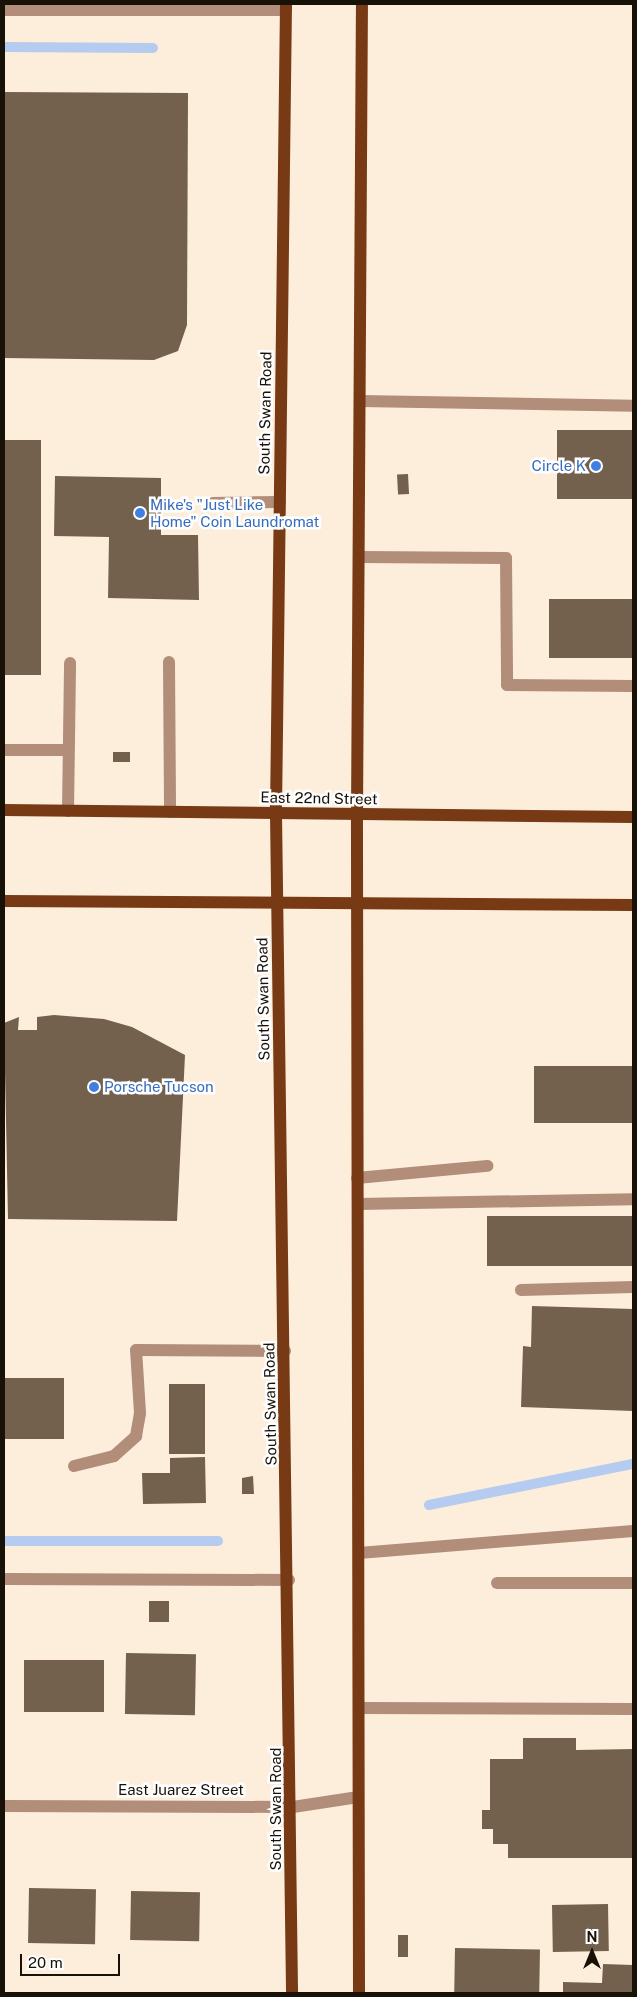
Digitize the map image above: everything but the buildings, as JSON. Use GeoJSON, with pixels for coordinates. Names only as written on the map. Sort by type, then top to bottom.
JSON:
{"type":"FeatureCollection","features":[{"type":"Feature","properties":{"kind":"main road"},"geometry":{"type":"LineString","coordinates":[[359,1993],[358,1797],[361,1708],[357,1178],[357,815],[362,4]]}},
{"type":"Feature","properties":{"kind":"main road","name":"South Swan Road"},"geometry":{"type":"LineString","coordinates":[[286,7],[276,814],[293,1808],[292,1993]]}},
{"type":"Feature","properties":{"kind":"main road","name":"East 22nd Street"},"geometry":{"type":"LineString","coordinates":[[4,810],[633,817]]}},
{"type":"Feature","properties":{"kind":"main road"},"geometry":{"type":"LineString","coordinates":[[4,901],[633,905]]}},
{"type":"Feature","properties":{"kind":"street"},"geometry":{"type":"LineString","coordinates":[[4,10],[286,7]]}},
{"type":"Feature","properties":{"kind":"street"},"geometry":{"type":"LineString","coordinates":[[360,401],[633,406]]}},
{"type":"Feature","properties":{"kind":"street"},"geometry":{"type":"LineString","coordinates":[[213,503],[280,502]]}},
{"type":"Feature","properties":{"kind":"street"},"geometry":{"type":"LineString","coordinates":[[359,557],[506,558],[508,685],[633,686]]}},
{"type":"Feature","properties":{"kind":"street"},"geometry":{"type":"LineString","coordinates":[[169,662],[170,812]]}},
{"type":"Feature","properties":{"kind":"street"},"geometry":{"type":"LineString","coordinates":[[68,811],[70,663]]}},
{"type":"Feature","properties":{"kind":"street"},"geometry":{"type":"LineString","coordinates":[[4,750],[68,750]]}},
{"type":"Feature","properties":{"kind":"street"},"geometry":{"type":"LineString","coordinates":[[357,1178],[487,1166]]}},
{"type":"Feature","properties":{"kind":"street"},"geometry":{"type":"LineString","coordinates":[[358,1204],[633,1199]]}},
{"type":"Feature","properties":{"kind":"street"},"geometry":{"type":"LineString","coordinates":[[521,1290],[633,1287]]}},
{"type":"Feature","properties":{"kind":"street"},"geometry":{"type":"LineString","coordinates":[[74,1466],[114,1456],[136,1436],[140,1413],[136,1350],[285,1351]]}},
{"type":"Feature","properties":{"kind":"street"},"geometry":{"type":"LineString","coordinates":[[359,1553],[633,1531]]}},
{"type":"Feature","properties":{"kind":"street"},"geometry":{"type":"LineString","coordinates":[[4,1580],[289,1580]]}},
{"type":"Feature","properties":{"kind":"street"},"geometry":{"type":"LineString","coordinates":[[497,1582],[633,1583]]}},
{"type":"Feature","properties":{"kind":"street"},"geometry":{"type":"LineString","coordinates":[[361,1708],[633,1709]]}},
{"type":"Feature","properties":{"kind":"street","name":"East Juarez Street"},"geometry":{"type":"LineString","coordinates":[[4,1806],[293,1808],[358,1797]]}},
{"type":"Feature","properties":{"kind":"waterway"},"geometry":{"type":"LineString","coordinates":[[4,47],[153,48]]}},
{"type":"Feature","properties":{"kind":"waterway"},"geometry":{"type":"LineString","coordinates":[[429,1505],[633,1464]]}},
{"type":"Feature","properties":{"kind":"waterway"},"geometry":{"type":"LineString","coordinates":[[4,1541],[218,1541]]}},
{"type":"Feature","properties":{"kind":"place","name":"Circle K"},"geometry":{"type":"Point","coordinates":[596,466]}},
{"type":"Feature","properties":{"kind":"place","name":"Mike's \"Just Like Home\" Coin Laundromat"},"geometry":{"type":"Point","coordinates":[140,513]}},
{"type":"Feature","properties":{"kind":"place","name":"Porsche Tucson"},"geometry":{"type":"Point","coordinates":[94,1087]}}]}
